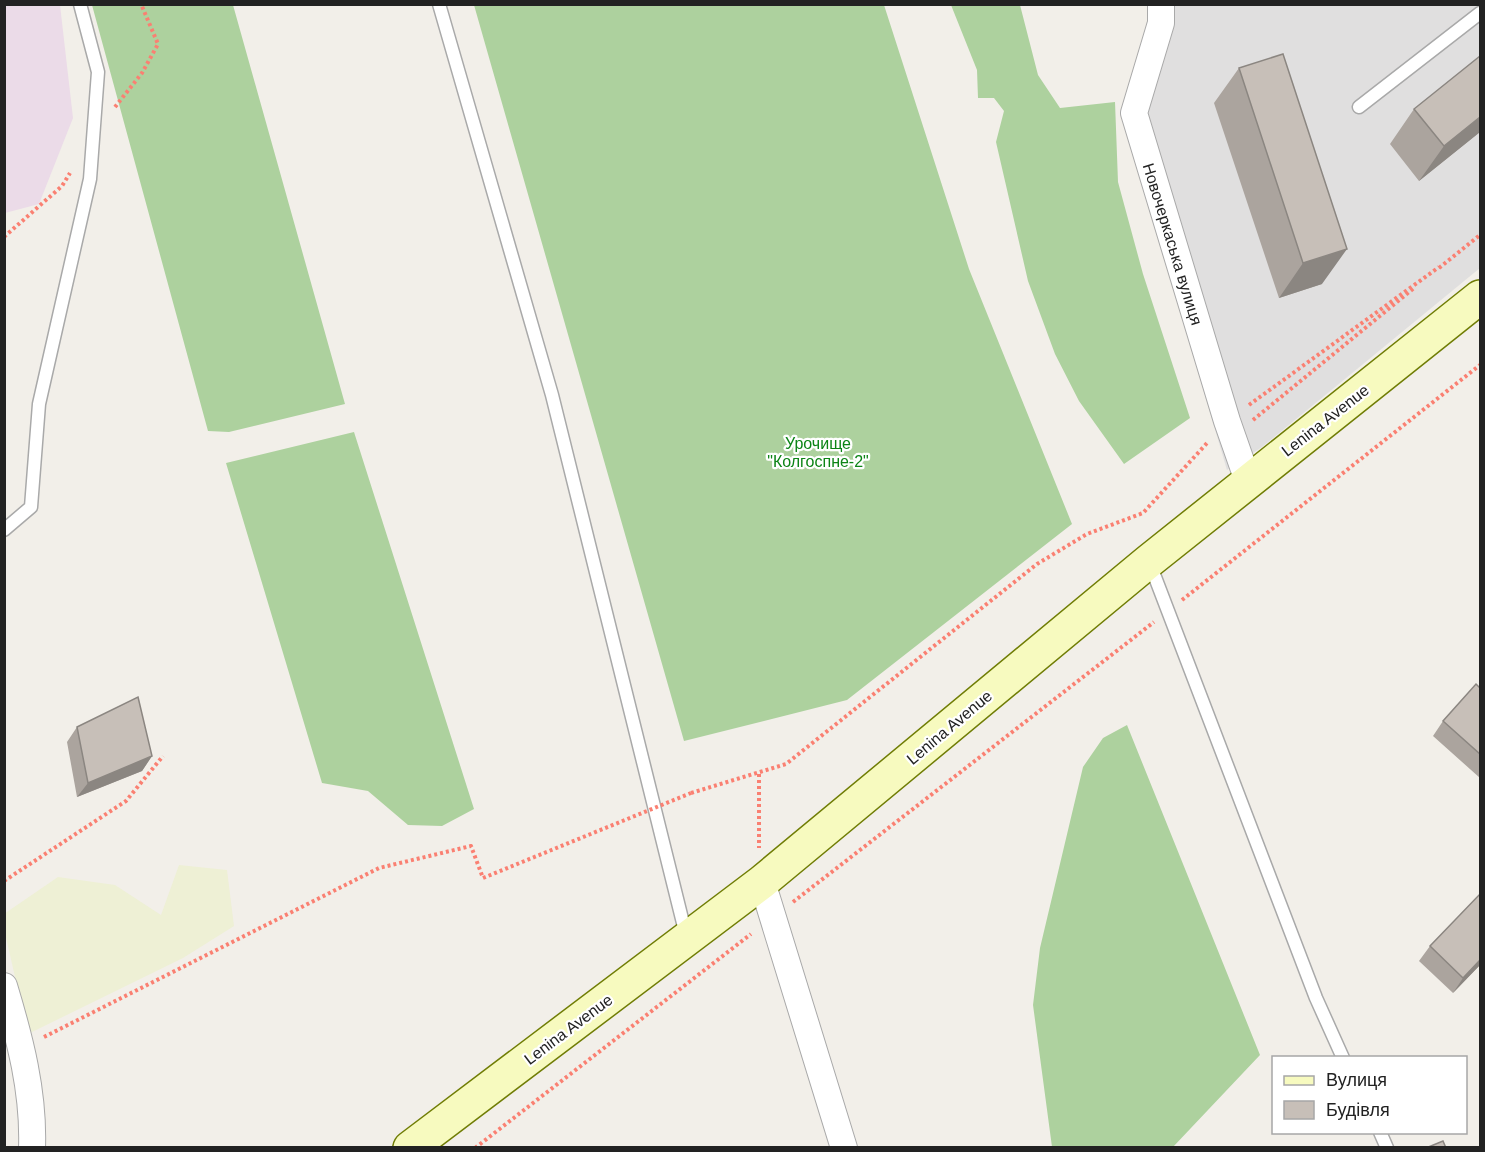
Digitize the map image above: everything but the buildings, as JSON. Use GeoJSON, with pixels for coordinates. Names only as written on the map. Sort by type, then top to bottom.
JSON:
{"type":"FeatureCollection","features":[{"type":"Feature","properties":{"kind":"main road","name":"Lenina Avenue"},"geometry":{"type":"LineString","coordinates":[[410,1148],[762,882],[1149,561],[1480,297]]}},
{"type":"Feature","properties":{"kind":"street","name":"Новочеркаська вулиця"},"geometry":{"type":"LineString","coordinates":[[1161,4],[1161,23],[1134,113],[1248,481]]}},
{"type":"Feature","properties":{"kind":"street"},"geometry":{"type":"LineString","coordinates":[[762,882],[844,1148]]}},
{"type":"Feature","properties":{"kind":"street"},"geometry":{"type":"LineString","coordinates":[[4,986],[22,1048],[32,1110],[32,1148]]}},
{"type":"Feature","properties":{"kind":"lane"},"geometry":{"type":"LineString","coordinates":[[4,530],[31,507],[39,404],[90,179],[98,72],[80,4]]}},
{"type":"Feature","properties":{"kind":"lane"},"geometry":{"type":"LineString","coordinates":[[439,4],[552,394],[687,939]]}},
{"type":"Feature","properties":{"kind":"lane"},"geometry":{"type":"LineString","coordinates":[[1359,107],[1480,13]]}},
{"type":"Feature","properties":{"kind":"lane"},"geometry":{"type":"LineString","coordinates":[[1149,561],[1316,998],[1342,1056]]}},
{"type":"Feature","properties":{"kind":"lane"},"geometry":{"type":"LineString","coordinates":[[1381,1134],[1387,1148]]}},
{"type":"Feature","properties":{"kind":"path"},"geometry":{"type":"LineString","coordinates":[[1231,429],[1480,235]]}},
{"type":"Feature","properties":{"kind":"path"},"geometry":{"type":"LineString","coordinates":[[22,1048],[379,868],[471,846],[483,878],[730,779],[759,774],[786,764],[1037,564],[1087,534],[1143,513],[1282,378],[1439,267]]}},
{"type":"Feature","properties":{"kind":"path"},"geometry":{"type":"LineString","coordinates":[[784,908],[1168,611],[1480,365]]}},
{"type":"Feature","properties":{"kind":"path"},"geometry":{"type":"LineString","coordinates":[[4,881],[126,801],[163,756]]}},
{"type":"Feature","properties":{"kind":"path"},"geometry":{"type":"LineString","coordinates":[[759,774],[757,829],[762,882]]}},
{"type":"Feature","properties":{"kind":"path"},"geometry":{"type":"LineString","coordinates":[[475,1148],[756,930]]}},
{"type":"Feature","properties":{"kind":"shaded area"},"geometry":{"type":"Polygon","coordinates":[[[5,4],[60,5],[73,118],[39,204],[5,213],[5,4]]]}},
{"type":"Feature","properties":{"kind":"shaded area"},"geometry":{"type":"Polygon","coordinates":[[[1150,5],[1480,5],[1480,268],[1262,447],[1227,470],[1135,158],[1140,61],[1150,5]]]}},
{"type":"Feature","properties":{"kind":"green space"},"geometry":{"type":"Polygon","coordinates":[[[92,5],[233,5],[345,404],[229,432],[208,431],[92,5]]]}},
{"type":"Feature","properties":{"kind":"green space","name":"Урочище \"Колгоспне-2\""},"geometry":{"type":"Polygon","coordinates":[[[474,5],[884,5],[969,269],[1072,524],[847,700],[684,741],[474,5]]]}},
{"type":"Feature","properties":{"kind":"green space"},"geometry":{"type":"Polygon","coordinates":[[[951,5],[1020,5],[1038,75],[1060,108],[1115,102],[1118,182],[1143,274],[1190,418],[1124,464],[1079,401],[1055,354],[1028,281],[996,142],[1004,111],[994,98],[978,98],[977,70],[951,5]]]}},
{"type":"Feature","properties":{"kind":"green space"},"geometry":{"type":"Polygon","coordinates":[[[354,432],[474,809],[442,826],[408,825],[368,791],[322,783],[226,463],[354,432]]]}},
{"type":"Feature","properties":{"kind":"green space"},"geometry":{"type":"Polygon","coordinates":[[[1127,725],[1260,1055],[1173,1147],[1052,1147],[1033,1005],[1040,948],[1083,767],[1103,738],[1127,725]]]}},
{"type":"Feature","properties":{"kind":"green space"},"geometry":{"type":"Polygon","coordinates":[[[179,865],[227,870],[234,926],[183,958],[28,1034],[5,933],[4,914],[58,877],[115,885],[161,915],[179,865]]]}}]}
